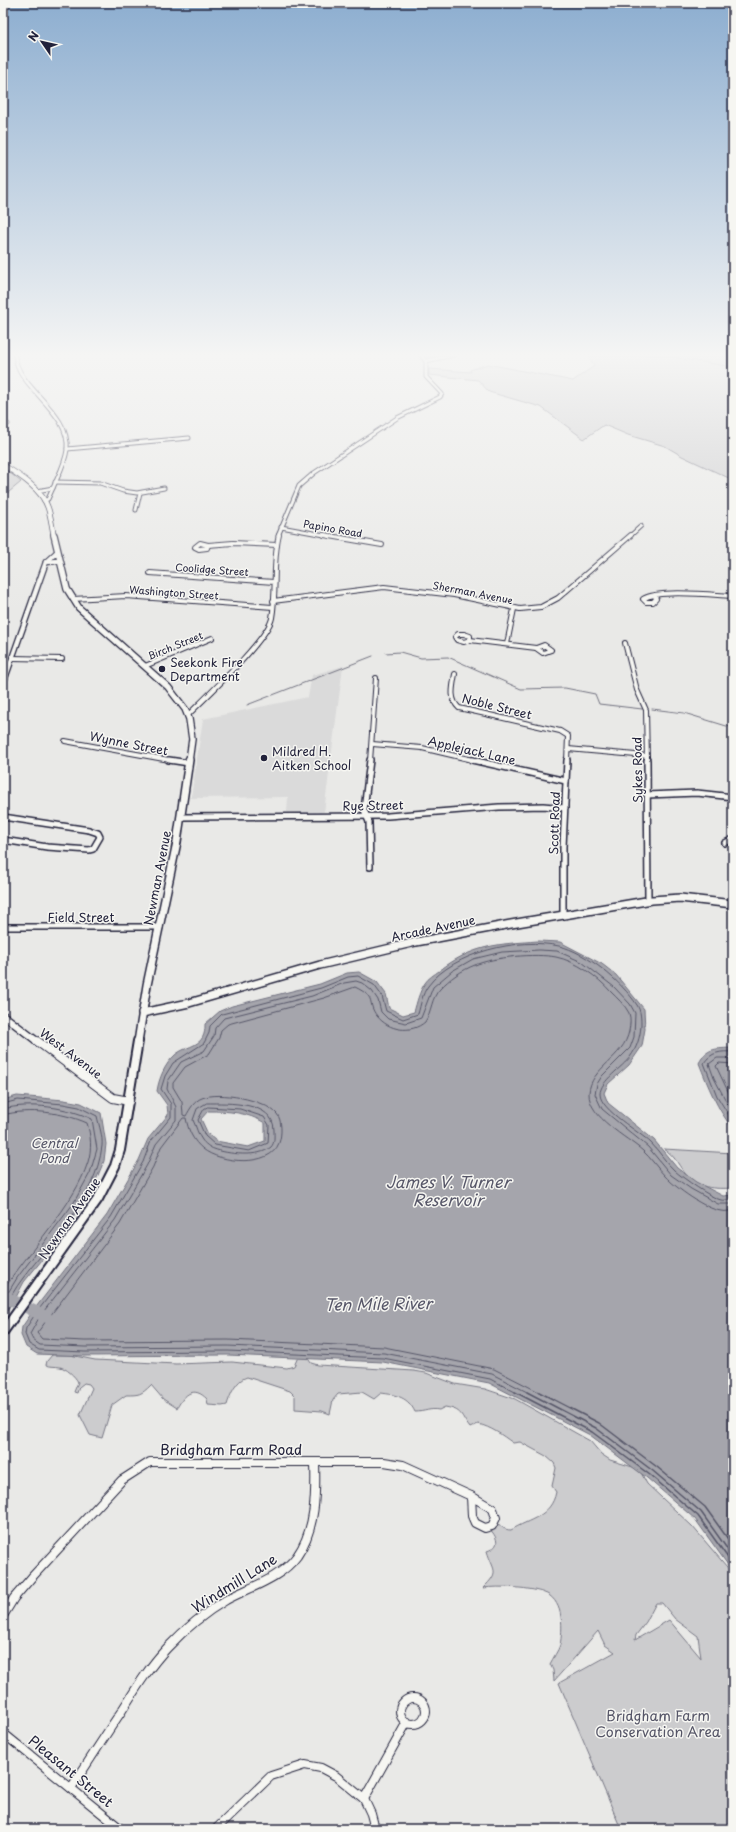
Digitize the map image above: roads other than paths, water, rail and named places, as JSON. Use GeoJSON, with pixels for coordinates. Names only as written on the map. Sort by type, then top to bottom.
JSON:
{"type":"FeatureCollection","features":[{"type":"Feature","properties":{"kind":"main road","name":"Newman Avenue"},"geometry":{"type":"LineString","coordinates":[[3,465],[29,483],[44,501],[52,518],[60,563],[68,589],[80,609],[168,687],[188,715],[192,739],[181,817],[142,1013],[130,1101],[118,1156],[108,1182],[91,1210],[3,1332]]}},
{"type":"Feature","properties":{"kind":"main road","name":"Arcade Avenue"},"geometry":{"type":"LineString","coordinates":[[142,1013],[166,1009],[314,967],[367,954],[462,933],[563,914],[648,900],[680,898],[733,904]]}},
{"type":"Feature","properties":{"kind":"street"},"geometry":{"type":"LineString","coordinates":[[44,501],[48,499],[53,488],[67,449],[65,440]]}},
{"type":"Feature","properties":{"kind":"street"},"geometry":{"type":"LineString","coordinates":[[67,449],[161,440]]}},
{"type":"Feature","properties":{"kind":"street"},"geometry":{"type":"LineString","coordinates":[[188,715],[220,684],[251,650],[266,630],[272,619],[277,545],[281,527],[299,486],[312,474],[363,440]]}},
{"type":"Feature","properties":{"kind":"street"},"geometry":{"type":"LineString","coordinates":[[55,482],[103,484],[126,492],[140,493],[164,488]]}},
{"type":"Feature","properties":{"kind":"street"},"geometry":{"type":"LineString","coordinates":[[37,491],[53,488]]}},
{"type":"Feature","properties":{"kind":"street"},"geometry":{"type":"LineString","coordinates":[[136,510],[140,493]]}},
{"type":"Feature","properties":{"kind":"street","name":"Sherman Avenue"},"geometry":{"type":"LineString","coordinates":[[273,601],[384,587],[454,595],[514,609],[533,609],[550,604],[585,576],[642,526]]}},
{"type":"Feature","properties":{"kind":"street","name":"Papino Road"},"geometry":{"type":"LineString","coordinates":[[281,527],[382,545]]}},
{"type":"Feature","properties":{"kind":"street"},"geometry":{"type":"LineString","coordinates":[[208,545],[233,543],[277,545]]}},
{"type":"Feature","properties":{"kind":"street"},"geometry":{"type":"LineString","coordinates":[[3,684],[46,562],[58,552]]}},
{"type":"Feature","properties":{"kind":"street"},"geometry":{"type":"LineString","coordinates":[[46,562],[60,563]]}},
{"type":"Feature","properties":{"kind":"street"},"geometry":{"type":"LineString","coordinates":[[44,568],[60,563]]}},
{"type":"Feature","properties":{"kind":"street","name":"Coolidge Street"},"geometry":{"type":"LineString","coordinates":[[150,573],[274,582]]}},
{"type":"Feature","properties":{"kind":"street"},"geometry":{"type":"LineString","coordinates":[[655,595],[699,594],[733,596]]}},
{"type":"Feature","properties":{"kind":"street","name":"Washington Street"},"geometry":{"type":"LineString","coordinates":[[73,598],[114,596],[273,607]]}},
{"type":"Feature","properties":{"kind":"street"},"geometry":{"type":"LineString","coordinates":[[507,644],[514,609]]}},
{"type":"Feature","properties":{"kind":"street","name":"Birch Street"},"geometry":{"type":"LineString","coordinates":[[145,666],[212,638]]}},
{"type":"Feature","properties":{"kind":"street"},"geometry":{"type":"LineString","coordinates":[[470,640],[536,648]]}},
{"type":"Feature","properties":{"kind":"street","name":"Sykes Road"},"geometry":{"type":"LineString","coordinates":[[625,643],[637,690],[646,710],[648,900]]}},
{"type":"Feature","properties":{"kind":"street"},"geometry":{"type":"LineString","coordinates":[[12,658],[62,659]]}},
{"type":"Feature","properties":{"kind":"street","name":"Noble Street"},"geometry":{"type":"LineString","coordinates":[[455,674],[452,703],[459,708],[566,734]]}},
{"type":"Feature","properties":{"kind":"street"},"geometry":{"type":"LineString","coordinates":[[370,867],[369,822],[364,810],[372,744],[376,678]]}},
{"type":"Feature","properties":{"kind":"street","name":"Scott Road"},"geometry":{"type":"LineString","coordinates":[[563,914],[563,847],[568,749],[568,738],[566,734]]}},
{"type":"Feature","properties":{"kind":"street","name":"Wynne Street"},"geometry":{"type":"LineString","coordinates":[[65,741],[189,764]]}},
{"type":"Feature","properties":{"kind":"street","name":"Applejack Lane"},"geometry":{"type":"LineString","coordinates":[[372,744],[422,748],[566,781]]}},
{"type":"Feature","properties":{"kind":"street"},"geometry":{"type":"LineString","coordinates":[[568,749],[647,756]]}},
{"type":"Feature","properties":{"kind":"street"},"geometry":{"type":"LineString","coordinates":[[647,795],[697,793],[733,797]]}},
{"type":"Feature","properties":{"kind":"street","name":"Rye Street"},"geometry":{"type":"LineString","coordinates":[[181,817],[366,816],[422,814],[516,805],[565,808]]}},
{"type":"Feature","properties":{"kind":"street"},"geometry":{"type":"LineString","coordinates":[[3,817],[98,833],[100,837],[93,849],[89,850],[47,847],[3,840]]}},
{"type":"Feature","properties":{"kind":"street"},"geometry":{"type":"LineString","coordinates":[[725,844],[733,839]]}},
{"type":"Feature","properties":{"kind":"street","name":"Field Street"},"geometry":{"type":"LineString","coordinates":[[3,927],[160,927]]}},
{"type":"Feature","properties":{"kind":"street","name":"West Avenue"},"geometry":{"type":"LineString","coordinates":[[3,1015],[113,1098],[130,1101]]}},
{"type":"Feature","properties":{"kind":"street","name":"Bridgham Farm Road"},"geometry":{"type":"LineString","coordinates":[[3,1616],[14,1598],[122,1480],[150,1462],[191,1460],[384,1462],[403,1465],[471,1496]]}},
{"type":"Feature","properties":{"kind":"street","name":"Windmill Lane"},"geometry":{"type":"LineString","coordinates":[[71,1788],[152,1664],[178,1637],[218,1605],[275,1576],[297,1556],[306,1540],[314,1509],[315,1462]]}},
{"type":"Feature","properties":{"kind":"street"},"geometry":{"type":"LineString","coordinates":[[364,1799],[407,1722]]}},
{"type":"Feature","properties":{"kind":"street","name":"Pleasant Street"},"geometry":{"type":"LineString","coordinates":[[3,1733],[122,1829]]}},
{"type":"Feature","properties":{"kind":"street"},"geometry":{"type":"LineString","coordinates":[[216,1829],[271,1776],[305,1765],[321,1768],[336,1776],[364,1799],[371,1814],[375,1829]]}},
{"type":"Feature","properties":{"kind":"water","name":"James V. Turner Reservoir"},"geometry":{"type":"Polygon","coordinates":[[[524,942],[560,942],[602,964],[616,975],[644,1009],[645,1029],[642,1046],[629,1065],[608,1084],[604,1093],[608,1103],[654,1140],[677,1168],[696,1182],[723,1196],[733,1195],[733,1572],[695,1519],[647,1478],[590,1435],[489,1383],[383,1362],[228,1355],[84,1356],[37,1354],[26,1347],[21,1335],[22,1327],[33,1311],[107,1215],[139,1160],[148,1139],[168,1115],[167,1105],[157,1091],[159,1081],[165,1067],[180,1051],[195,1044],[203,1037],[205,1032],[205,1024],[220,1011],[232,1006],[320,984],[347,973],[359,972],[377,982],[386,994],[389,1008],[403,1015],[414,1012],[420,993],[426,981],[451,962],[486,947],[524,942]],[[208,1111],[201,1119],[208,1134],[216,1141],[248,1147],[265,1141],[265,1123],[258,1119],[244,1114],[208,1111]]]}},
{"type":"Feature","properties":{"kind":"water"},"geometry":{"type":"Polygon","coordinates":[[[733,1049],[733,1129],[709,1089],[699,1063],[705,1054],[712,1050],[733,1049]]]}},
{"type":"Feature","properties":{"kind":"water","name":"Central Pond"},"geometry":{"type":"Polygon","coordinates":[[[17,1096],[81,1103],[101,1113],[106,1144],[104,1161],[91,1192],[51,1249],[24,1282],[14,1301],[3,1315],[3,1100],[17,1096]]]}},
{"type":"Feature","properties":{"kind":"waterway"},"geometry":{"type":"LineString","coordinates":[[386,653],[400,652],[421,658],[448,657],[521,689],[565,688],[595,694],[599,704],[642,709]]}},
{"type":"Feature","properties":{"kind":"waterway"},"geometry":{"type":"LineString","coordinates":[[247,705],[373,656]]}},
{"type":"Feature","properties":{"kind":"waterway"},"geometry":{"type":"LineString","coordinates":[[652,709],[684,713],[733,728]]}},
{"type":"Feature","properties":{"kind":"waterway","name":"Ten Mile River"},"geometry":{"type":"LineString","coordinates":[[3,1295],[46,1317]]}},
{"type":"Feature","properties":{"kind":"place","name":"Seekonk Fire Department"},"geometry":{"type":"Point","coordinates":[162,669]}},
{"type":"Feature","properties":{"kind":"place","name":"Mildred H. Aitken School"},"geometry":{"type":"Point","coordinates":[264,758]}},
{"type":"Feature","properties":{"kind":"park label","name":"Bridgham Farm Conservation Area"},"geometry":{"type":"Point","coordinates":[658,1724]}}]}
